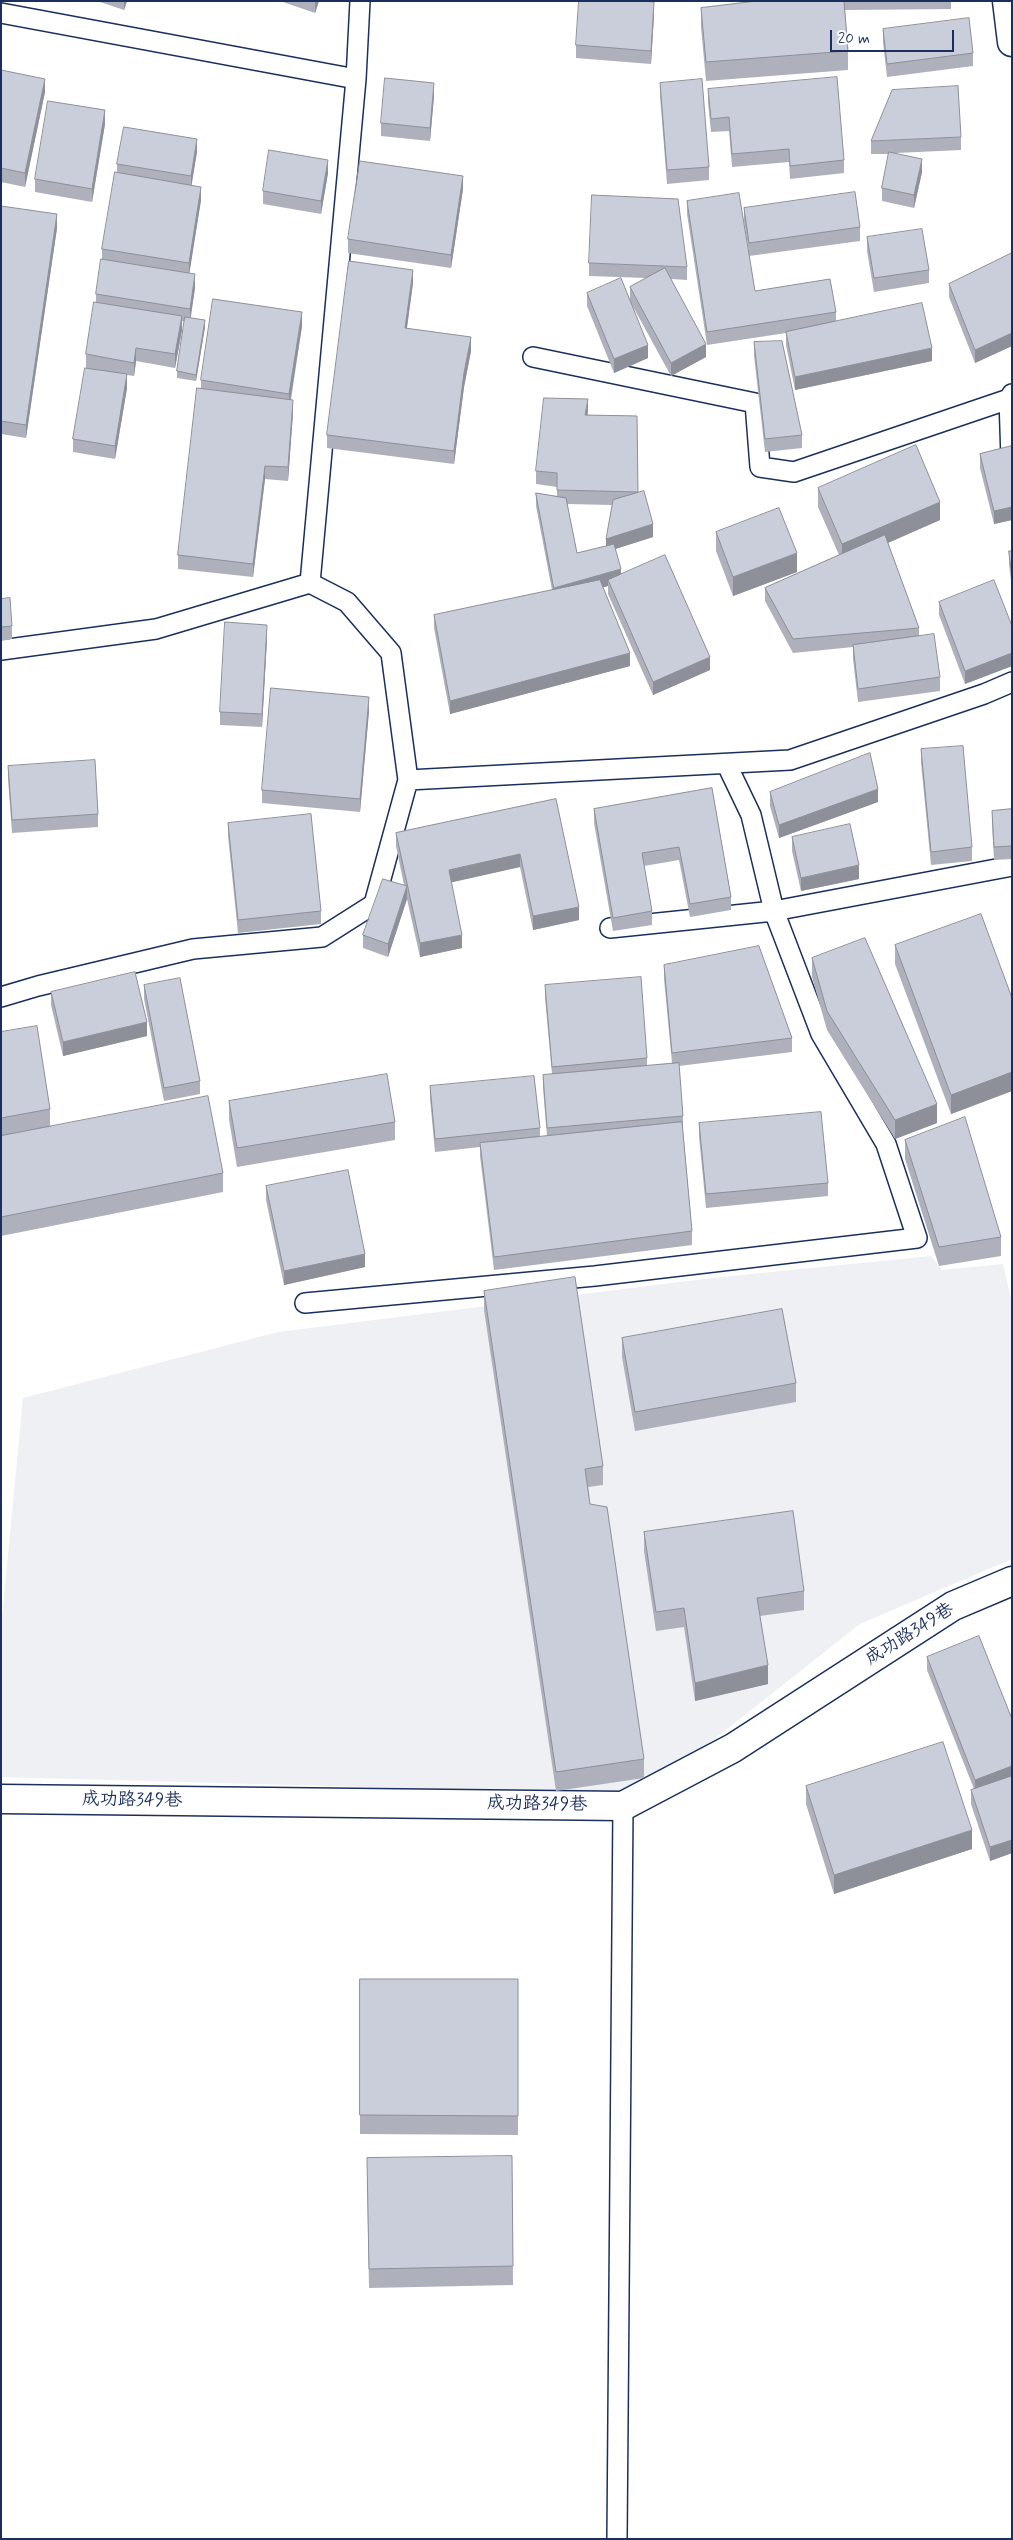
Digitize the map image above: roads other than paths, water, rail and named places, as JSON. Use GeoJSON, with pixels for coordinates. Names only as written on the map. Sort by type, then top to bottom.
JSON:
{"type":"FeatureCollection","features":[{"type":"Feature","properties":{"kind":"street"},"geometry":{"type":"LineString","coordinates":[[1007,1],[1012,42]]}},
{"type":"Feature","properties":{"kind":"street","name":"成功路349巷"},"geometry":{"type":"LineString","coordinates":[[1,1799],[622,1806],[733,1748],[953,1606],[1012,1581]]}},
{"type":"Feature","properties":{"kind":"lane"},"geometry":{"type":"LineString","coordinates":[[310,583],[356,79],[360,1]]}},
{"type":"Feature","properties":{"kind":"lane"},"geometry":{"type":"LineString","coordinates":[[1,13],[356,79]]}},
{"type":"Feature","properties":{"kind":"lane"},"geometry":{"type":"LineString","coordinates":[[533,357],[755,402],[760,467],[794,472],[1010,397],[1012,489]]}},
{"type":"Feature","properties":{"kind":"lane"},"geometry":{"type":"LineString","coordinates":[[1,650],[156,629],[310,583],[347,602],[391,653],[408,780],[374,904],[322,938],[193,949],[38,986],[1,997]]}},
{"type":"Feature","properties":{"kind":"lane"},"geometry":{"type":"LineString","coordinates":[[408,780],[727,765],[790,760],[984,694],[1012,682]]}},
{"type":"Feature","properties":{"kind":"lane"},"geometry":{"type":"LineString","coordinates":[[305,1303],[595,1276],[917,1238],[886,1144],[821,1034],[774,912],[751,815],[727,765]]}},
{"type":"Feature","properties":{"kind":"lane"},"geometry":{"type":"LineString","coordinates":[[610,928],[774,912],[1012,866]]}},
{"type":"Feature","properties":{"kind":"lane"},"geometry":{"type":"LineString","coordinates":[[617,2539],[622,1806]]}}]}
